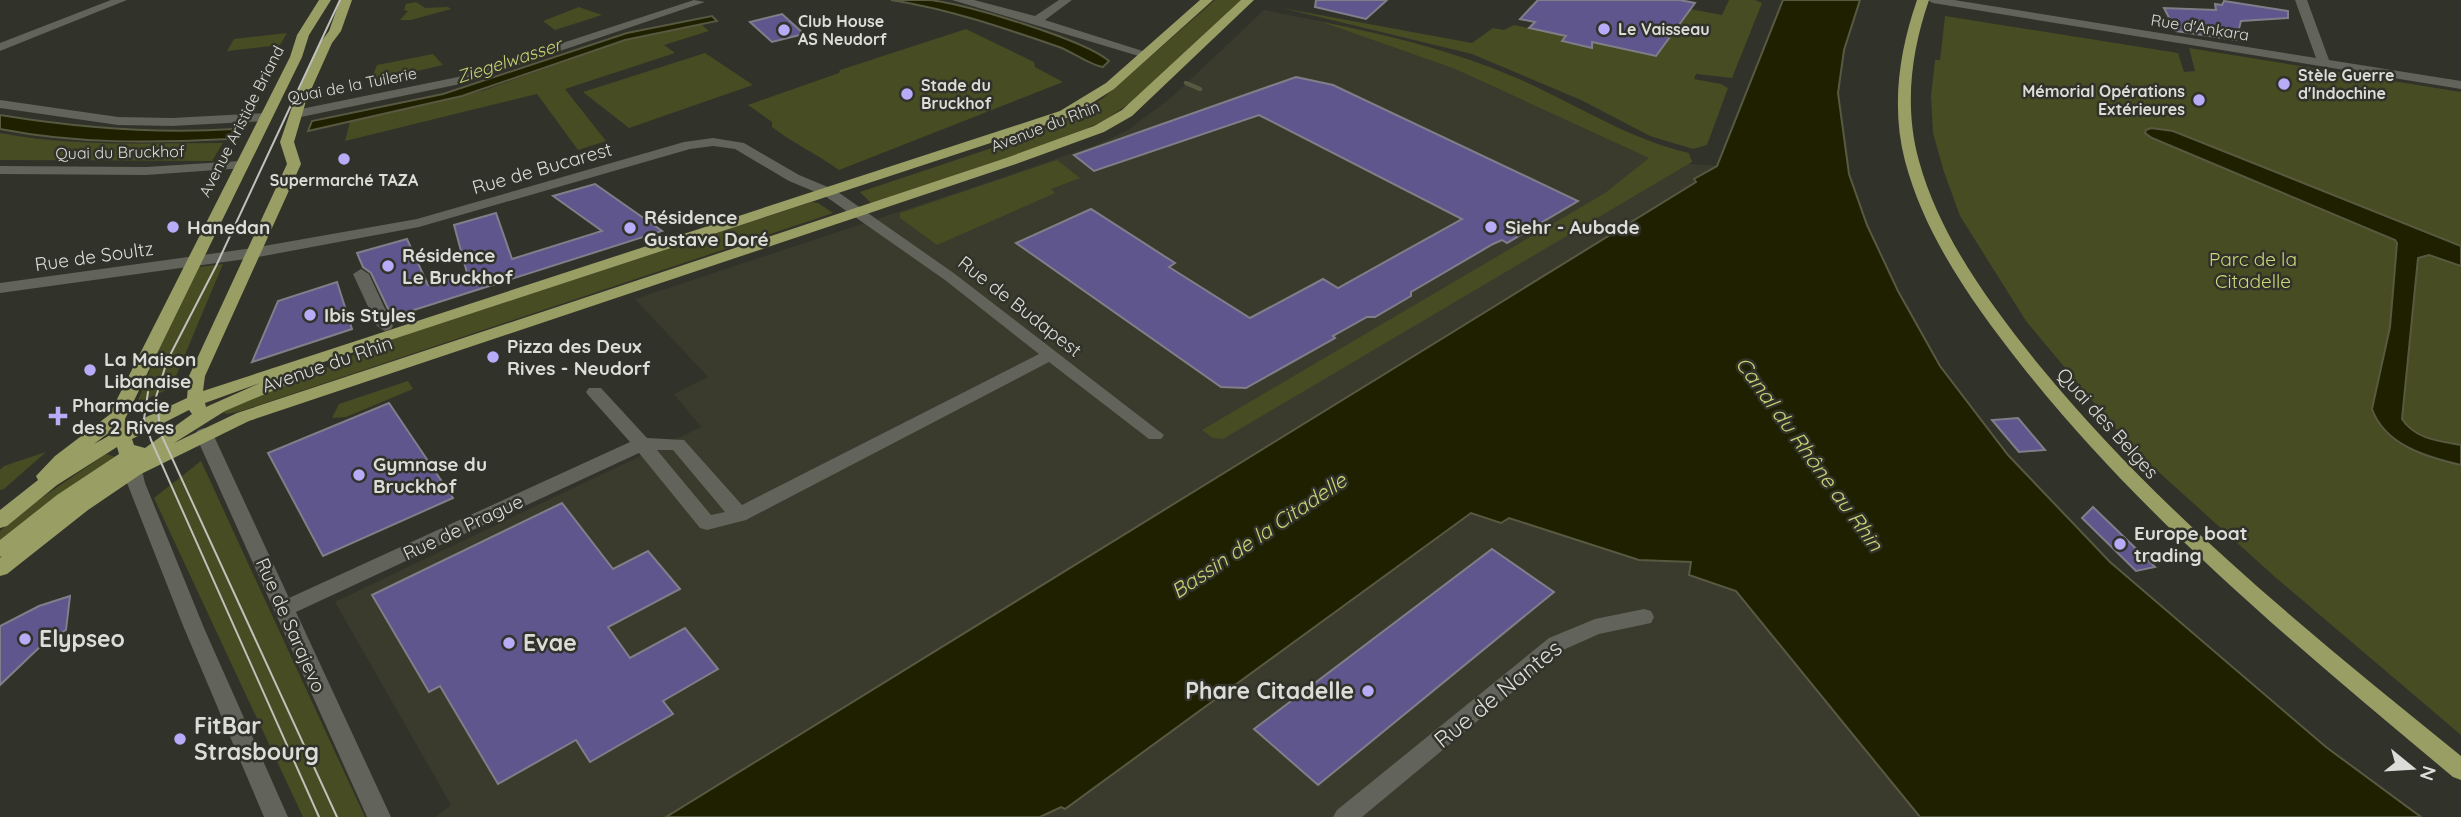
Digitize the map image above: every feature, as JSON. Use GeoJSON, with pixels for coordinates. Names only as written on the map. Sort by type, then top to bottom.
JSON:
{"type":"FeatureCollection","features":[{"type":"Feature","properties":{"kind":"main road","name":"Avenue Aristide Briand"},"geometry":{"type":"LineString","coordinates":[[120,428],[240,164],[296,57],[303,35],[325,0]]}},
{"type":"Feature","properties":{"kind":"main road"},"geometry":{"type":"LineString","coordinates":[[0,550],[64,500],[132,463],[174,424],[199,417],[197,376],[293,164],[287,142],[304,88],[326,43],[335,31],[346,0]]}},
{"type":"Feature","properties":{"kind":"main road","name":"Avenue du Rhin"},"geometry":{"type":"LineString","coordinates":[[0,569],[132,463],[227,401],[311,370],[384,331],[830,193],[1065,114],[1110,86],[1207,0]]}},
{"type":"Feature","properties":{"kind":"main road","name":"Avenue du Rhin"},"geometry":{"type":"LineString","coordinates":[[4,517],[76,465],[120,428],[199,417],[243,417],[1099,129],[1127,113],[1248,0]]}},
{"type":"Feature","properties":{"kind":"main road","name":"Quai des Belges"},"geometry":{"type":"LineString","coordinates":[[1923,0],[1912,36],[1903,105],[1912,159],[1937,224],[1991,315],[2070,415],[2164,513],[2309,645],[2461,770]]}},
{"type":"Feature","properties":{"kind":"main road","name":"Quai de la Tuilerie"},"geometry":{"type":"LineString","coordinates":[[265,117],[296,114]]}},
{"type":"Feature","properties":{"kind":"main road"},"geometry":{"type":"LineString","coordinates":[[120,428],[132,463]]}},
{"type":"Feature","properties":{"kind":"street"},"geometry":{"type":"LineString","coordinates":[[0,47],[121,0]]}},
{"type":"Feature","properties":{"kind":"street"},"geometry":{"type":"LineString","coordinates":[[958,0],[1146,54]]}},
{"type":"Feature","properties":{"kind":"street"},"geometry":{"type":"LineString","coordinates":[[1037,21],[1066,0]]}},
{"type":"Feature","properties":{"kind":"street","name":"Rue d'Ankara"},"geometry":{"type":"LineString","coordinates":[[1933,0],[2461,85]]}},
{"type":"Feature","properties":{"kind":"street"},"geometry":{"type":"LineString","coordinates":[[2301,0],[2324,63]]}},
{"type":"Feature","properties":{"kind":"street","name":"Quai de la Tuilerie"},"geometry":{"type":"LineString","coordinates":[[296,114],[461,80],[701,1]]}},
{"type":"Feature","properties":{"kind":"street","name":"Quai de la Tuilerie"},"geometry":{"type":"LineString","coordinates":[[0,104],[118,121],[172,122],[265,117]]}},
{"type":"Feature","properties":{"kind":"street","name":"Rue de Bucarest"},"geometry":{"type":"LineString","coordinates":[[253,253],[419,223],[689,145],[713,142],[739,146],[794,178],[830,193]]}},
{"type":"Feature","properties":{"kind":"street","name":"Quai du Bruckhof"},"geometry":{"type":"LineString","coordinates":[[0,170],[146,171],[240,164]]}},
{"type":"Feature","properties":{"kind":"street"},"geometry":{"type":"LineString","coordinates":[[830,193],[858,212]]}},
{"type":"Feature","properties":{"kind":"street","name":"Rue de Budapest"},"geometry":{"type":"LineString","coordinates":[[858,212],[950,277],[1155,435]]}},
{"type":"Feature","properties":{"kind":"street"},"geometry":{"type":"LineString","coordinates":[[194,261],[253,253]]}},
{"type":"Feature","properties":{"kind":"street","name":"Rue de Soultz"},"geometry":{"type":"LineString","coordinates":[[0,288],[194,261]]}},
{"type":"Feature","properties":{"kind":"street"},"geometry":{"type":"LineString","coordinates":[[361,274],[384,331]]}},
{"type":"Feature","properties":{"kind":"street"},"geometry":{"type":"LineString","coordinates":[[595,392],[707,523],[739,514],[1049,355]]}},
{"type":"Feature","properties":{"kind":"street","name":"Rue de Sarajevo"},"geometry":{"type":"LineString","coordinates":[[199,417],[379,817]]}},
{"type":"Feature","properties":{"kind":"street","name":"Rue de Prague"},"geometry":{"type":"LineString","coordinates":[[284,609],[642,444],[678,444],[739,514]]}},
{"type":"Feature","properties":{"kind":"street"},"geometry":{"type":"LineString","coordinates":[[132,463],[136,483],[194,628],[276,817]]}},
{"type":"Feature","properties":{"kind":"street","name":"Rue de Nantes"},"geometry":{"type":"LineString","coordinates":[[1345,817],[1371,808],[1556,644],[1595,627],[1644,617]]}},
{"type":"Feature","properties":{"kind":"shaded area"},"geometry":{"type":"Polygon","coordinates":[[[1264,10],[1319,21],[1455,69],[1656,161],[1717,166],[1736,591],[1920,817],[435,817],[451,805],[335,602],[701,427],[674,394],[708,377],[635,299],[1101,143],[1128,130],[1173,96],[1264,10]]]}},
{"type":"Feature","properties":{"kind":"green space"},"geometry":{"type":"Polygon","coordinates":[[[1215,0],[1242,0],[1130,103],[1105,120],[1063,140],[871,203],[860,192],[1025,137],[1075,116],[1102,99],[1215,0]]]}},
{"type":"Feature","properties":{"kind":"green space"},"geometry":{"type":"Polygon","coordinates":[[[1729,0],[1755,0],[1762,3],[1732,78],[1696,74],[1694,79],[1728,88],[1707,145],[1693,149],[1650,136],[1581,100],[1472,54],[1282,8],[1472,43],[1493,28],[1504,30],[1514,25],[1566,36],[1563,42],[1591,48],[1592,42],[1655,56],[1690,9],[1722,15],[1729,0]]]}},
{"type":"Feature","properties":{"kind":"green space"},"geometry":{"type":"Polygon","coordinates":[[[416,2],[425,8],[451,9],[411,20],[400,20],[408,11],[404,10],[406,4],[416,2]]]}},
{"type":"Feature","properties":{"kind":"green space"},"geometry":{"type":"Polygon","coordinates":[[[579,7],[602,15],[555,30],[543,21],[579,7]]]}},
{"type":"Feature","properties":{"kind":"green space","name":"Parc de la Citadelle"},"geometry":{"type":"Polygon","coordinates":[[[1945,16],[2178,53],[2184,72],[2195,71],[2189,48],[2461,92],[2461,735],[2275,577],[2131,447],[2026,321],[1960,216],[1933,133],[1931,96],[1935,60],[1940,60],[1945,16]]]}},
{"type":"Feature","properties":{"kind":"green space"},"geometry":{"type":"Polygon","coordinates":[[[1319,21],[1420,45],[1495,69],[1623,130],[1689,153],[1692,162],[1223,439],[1213,438],[1202,430],[1605,193],[1649,158],[1455,69],[1319,21]]]}},
{"type":"Feature","properties":{"kind":"green space"},"geometry":{"type":"Polygon","coordinates":[[[701,24],[709,31],[664,45],[675,53],[565,89],[606,141],[578,150],[537,94],[345,141],[350,122],[482,91],[625,40],[701,24]]]}},
{"type":"Feature","properties":{"kind":"green space","name":"Stade du Bruckhof"},"geometry":{"type":"Polygon","coordinates":[[[966,29],[1034,62],[1035,67],[1063,82],[839,170],[780,133],[772,127],[772,122],[748,105],[839,73],[840,70],[966,29]]]}},
{"type":"Feature","properties":{"kind":"green space"},"geometry":{"type":"Polygon","coordinates":[[[287,33],[280,45],[227,51],[234,39],[287,33]]]}},
{"type":"Feature","properties":{"kind":"green space"},"geometry":{"type":"Polygon","coordinates":[[[705,53],[753,85],[629,128],[583,92],[705,53]]]}},
{"type":"Feature","properties":{"kind":"green space"},"geometry":{"type":"Polygon","coordinates":[[[433,54],[443,65],[370,82],[377,65],[433,54]]]}},
{"type":"Feature","properties":{"kind":"green space"},"geometry":{"type":"Polygon","coordinates":[[[0,133],[83,142],[223,143],[212,161],[0,160],[0,133]]]}},
{"type":"Feature","properties":{"kind":"green space"},"geometry":{"type":"Polygon","coordinates":[[[1057,160],[1080,178],[1051,189],[1055,193],[1053,194],[937,245],[900,218],[900,213],[1057,160]]]}},
{"type":"Feature","properties":{"kind":"green space"},"geometry":{"type":"Polygon","coordinates":[[[812,202],[833,213],[241,411],[227,414],[221,411],[238,401],[304,378],[380,343],[812,202]]]}},
{"type":"Feature","properties":{"kind":"green space"},"geometry":{"type":"Polygon","coordinates":[[[223,264],[171,388],[137,403],[191,268],[223,264]]]}},
{"type":"Feature","properties":{"kind":"green space"},"geometry":{"type":"Polygon","coordinates":[[[408,381],[413,389],[346,417],[332,418],[339,404],[408,381]]]}},
{"type":"Feature","properties":{"kind":"green space"},"geometry":{"type":"Polygon","coordinates":[[[46,452],[0,490],[0,470],[4,466],[46,452]]]}},
{"type":"Feature","properties":{"kind":"green space"},"geometry":{"type":"Polygon","coordinates":[[[106,454],[116,457],[0,544],[0,531],[25,509],[106,454]]]}},
{"type":"Feature","properties":{"kind":"green space"},"geometry":{"type":"Polygon","coordinates":[[[201,461],[365,817],[303,817],[154,498],[201,461]]]}},
{"type":"Feature","properties":{"kind":"water"},"geometry":{"type":"Polygon","coordinates":[[[891,0],[929,0],[995,15],[1076,43],[1109,61],[1103,67],[1098,66],[1059,47],[997,26],[934,8],[891,0]]]}},
{"type":"Feature","properties":{"kind":"water"},"geometry":{"type":"Polygon","coordinates":[[[1783,0],[1860,0],[1844,50],[1838,93],[1849,174],[1867,225],[1898,291],[1940,366],[2008,455],[2110,562],[2326,747],[2421,817],[1920,817],[1736,591],[1689,575],[1691,562],[1639,560],[1509,518],[1501,523],[1471,513],[1065,809],[1061,807],[1040,817],[666,817],[1696,182],[1694,179],[1717,166],[1783,0]]]}},
{"type":"Feature","properties":{"kind":"water","name":"Ziegelwasser"},"geometry":{"type":"Polygon","coordinates":[[[712,16],[717,21],[625,40],[462,96],[308,131],[312,121],[443,94],[627,33],[712,16]]]}},
{"type":"Feature","properties":{"kind":"water"},"geometry":{"type":"Polygon","coordinates":[[[0,115],[117,129],[234,129],[229,139],[143,142],[86,140],[0,129],[0,115]]]}},
{"type":"Feature","properties":{"kind":"water"},"geometry":{"type":"Polygon","coordinates":[[[2151,128],[2173,131],[2461,246],[2461,266],[2429,255],[2418,258],[2402,419],[2407,426],[2421,435],[2461,445],[2461,465],[2408,448],[2386,432],[2372,409],[2390,327],[2397,243],[2395,240],[2152,138],[2145,133],[2151,128]]]}},
{"type":"Feature","properties":{"kind":"building"},"geometry":{"type":"Polygon","coordinates":[[[1316,0],[1387,0],[1366,19],[1315,7],[1316,0]]]}},
{"type":"Feature","properties":{"kind":"building","name":"Le Vaisseau"},"geometry":{"type":"Polygon","coordinates":[[[1538,0],[1680,0],[1695,3],[1656,56],[1592,42],[1592,48],[1562,41],[1566,36],[1529,28],[1535,22],[1520,19],[1538,0]]]}},
{"type":"Feature","properties":{"kind":"building"},"geometry":{"type":"Polygon","coordinates":[[[2224,1],[2288,11],[2288,18],[2241,21],[2236,40],[2176,31],[2164,8],[2216,10],[2215,4],[2222,5],[2224,1]]]}},
{"type":"Feature","properties":{"kind":"building","name":"Club House AS Neudorf"},"geometry":{"type":"Polygon","coordinates":[[[782,14],[804,34],[772,42],[750,22],[782,14]]]}},
{"type":"Feature","properties":{"kind":"building","name":"Siehr - Aubade"},"geometry":{"type":"Polygon","coordinates":[[[1296,77],[1333,85],[1578,201],[1507,243],[1502,240],[1493,244],[1411,292],[1411,296],[1375,317],[1367,317],[1246,388],[1221,387],[1016,243],[1091,209],[1175,263],[1169,267],[1250,318],[1323,279],[1338,288],[1462,219],[1259,115],[1094,171],[1074,155],[1296,77]]]}},
{"type":"Feature","properties":{"kind":"building"},"geometry":{"type":"Polygon","coordinates":[[[595,184],[662,231],[392,317],[371,273],[363,267],[357,253],[407,239],[428,285],[467,273],[454,225],[496,213],[512,259],[602,231],[553,196],[595,184]]]}},
{"type":"Feature","properties":{"kind":"building","name":"Ibis Styles"},"geometry":{"type":"Polygon","coordinates":[[[337,282],[352,329],[252,362],[278,301],[337,282]]]}},
{"type":"Feature","properties":{"kind":"building","name":"Gymnase du Bruckhof"},"geometry":{"type":"Polygon","coordinates":[[[389,403],[453,498],[323,556],[268,453],[389,403]]]}},
{"type":"Feature","properties":{"kind":"building"},"geometry":{"type":"Polygon","coordinates":[[[2018,418],[2045,450],[2019,452],[1992,420],[2018,418]]]}},
{"type":"Feature","properties":{"kind":"building","name":"Evae"},"geometry":{"type":"Polygon","coordinates":[[[562,503],[613,569],[648,551],[680,589],[608,627],[630,658],[685,628],[718,669],[663,701],[673,714],[590,762],[576,740],[498,784],[440,686],[429,692],[372,595],[562,503]]]}},
{"type":"Feature","properties":{"kind":"building","name":"Europe boat trading"},"geometry":{"type":"Polygon","coordinates":[[[2093,507],[2155,567],[2136,571],[2082,518],[2093,507]]]}},
{"type":"Feature","properties":{"kind":"building","name":"Phare Citadelle"},"geometry":{"type":"Polygon","coordinates":[[[1492,549],[1554,592],[1318,785],[1254,729],[1492,549]]]}},
{"type":"Feature","properties":{"kind":"building","name":"Elypseo"},"geometry":{"type":"Polygon","coordinates":[[[70,596],[66,630],[45,642],[0,685],[0,626],[39,606],[70,596]]]}},
{"type":"Feature","properties":{"kind":"waterway","name":"Ziegelwasser"},"geometry":{"type":"LineString","coordinates":[[1186,83],[1200,89]]}},
{"type":"Feature","properties":{"kind":"tram line"},"geometry":{"type":"LineString","coordinates":[[337,817],[161,434],[156,397],[167,361],[216,266],[340,0]]}},
{"type":"Feature","properties":{"kind":"tram line"},"geometry":{"type":"LineString","coordinates":[[148,392],[144,419],[151,440],[319,817]]}},
{"type":"Feature","properties":{"kind":"place","name":"Le Vaisseau"},"geometry":{"type":"Point","coordinates":[1604,29]}},
{"type":"Feature","properties":{"kind":"place","name":"Club House AS Neudorf"},"geometry":{"type":"Point","coordinates":[784,30]}},
{"type":"Feature","properties":{"kind":"place","name":"Stèle Guerre d'Indochine"},"geometry":{"type":"Point","coordinates":[2284,84]}},
{"type":"Feature","properties":{"kind":"place","name":"Stade du Bruckhof"},"geometry":{"type":"Point","coordinates":[907,94]}},
{"type":"Feature","properties":{"kind":"place","name":"Mémorial Opérations Extérieures"},"geometry":{"type":"Point","coordinates":[2199,100]}},
{"type":"Feature","properties":{"kind":"place","name":"Supermarché TAZA"},"geometry":{"type":"Point","coordinates":[344,159]}},
{"type":"Feature","properties":{"kind":"place","name":"Hanedan"},"geometry":{"type":"Point","coordinates":[173,227]}},
{"type":"Feature","properties":{"kind":"place","name":"Siehr - Aubade"},"geometry":{"type":"Point","coordinates":[1491,227]}},
{"type":"Feature","properties":{"kind":"place","name":"Résidence Gustave Doré"},"geometry":{"type":"Point","coordinates":[630,228]}},
{"type":"Feature","properties":{"kind":"place","name":"Résidence Le Bruckhof"},"geometry":{"type":"Point","coordinates":[388,266]}},
{"type":"Feature","properties":{"kind":"place","name":"Ibis Styles"},"geometry":{"type":"Point","coordinates":[310,315]}},
{"type":"Feature","properties":{"kind":"place","name":"Pizza des Deux Rives - Neudorf"},"geometry":{"type":"Point","coordinates":[493,357]}},
{"type":"Feature","properties":{"kind":"place","name":"La Maison Libanaise"},"geometry":{"type":"Point","coordinates":[90,370]}},
{"type":"Feature","properties":{"kind":"place","name":"Pharmacie des 2 Rives"},"geometry":{"type":"Point","coordinates":[58,416]}},
{"type":"Feature","properties":{"kind":"place","name":"Gymnase du Bruckhof"},"geometry":{"type":"Point","coordinates":[359,475]}},
{"type":"Feature","properties":{"kind":"place","name":"Europe boat trading"},"geometry":{"type":"Point","coordinates":[2120,544]}},
{"type":"Feature","properties":{"kind":"place","name":"Elypseo"},"geometry":{"type":"Point","coordinates":[25,639]}},
{"type":"Feature","properties":{"kind":"place","name":"Evae"},"geometry":{"type":"Point","coordinates":[509,643]}},
{"type":"Feature","properties":{"kind":"place","name":"Phare Citadelle"},"geometry":{"type":"Point","coordinates":[1368,691]}},
{"type":"Feature","properties":{"kind":"place","name":"FitBar Strasbourg"},"geometry":{"type":"Point","coordinates":[180,739]}},
{"type":"Feature","properties":{"kind":"water label","name":"Canal du Rhône au Rhin"},"geometry":{"type":"Point","coordinates":[1809,454]}},
{"type":"Feature","properties":{"kind":"water label","name":"Bassin de la Citadelle"},"geometry":{"type":"Point","coordinates":[1259,536]}}]}
